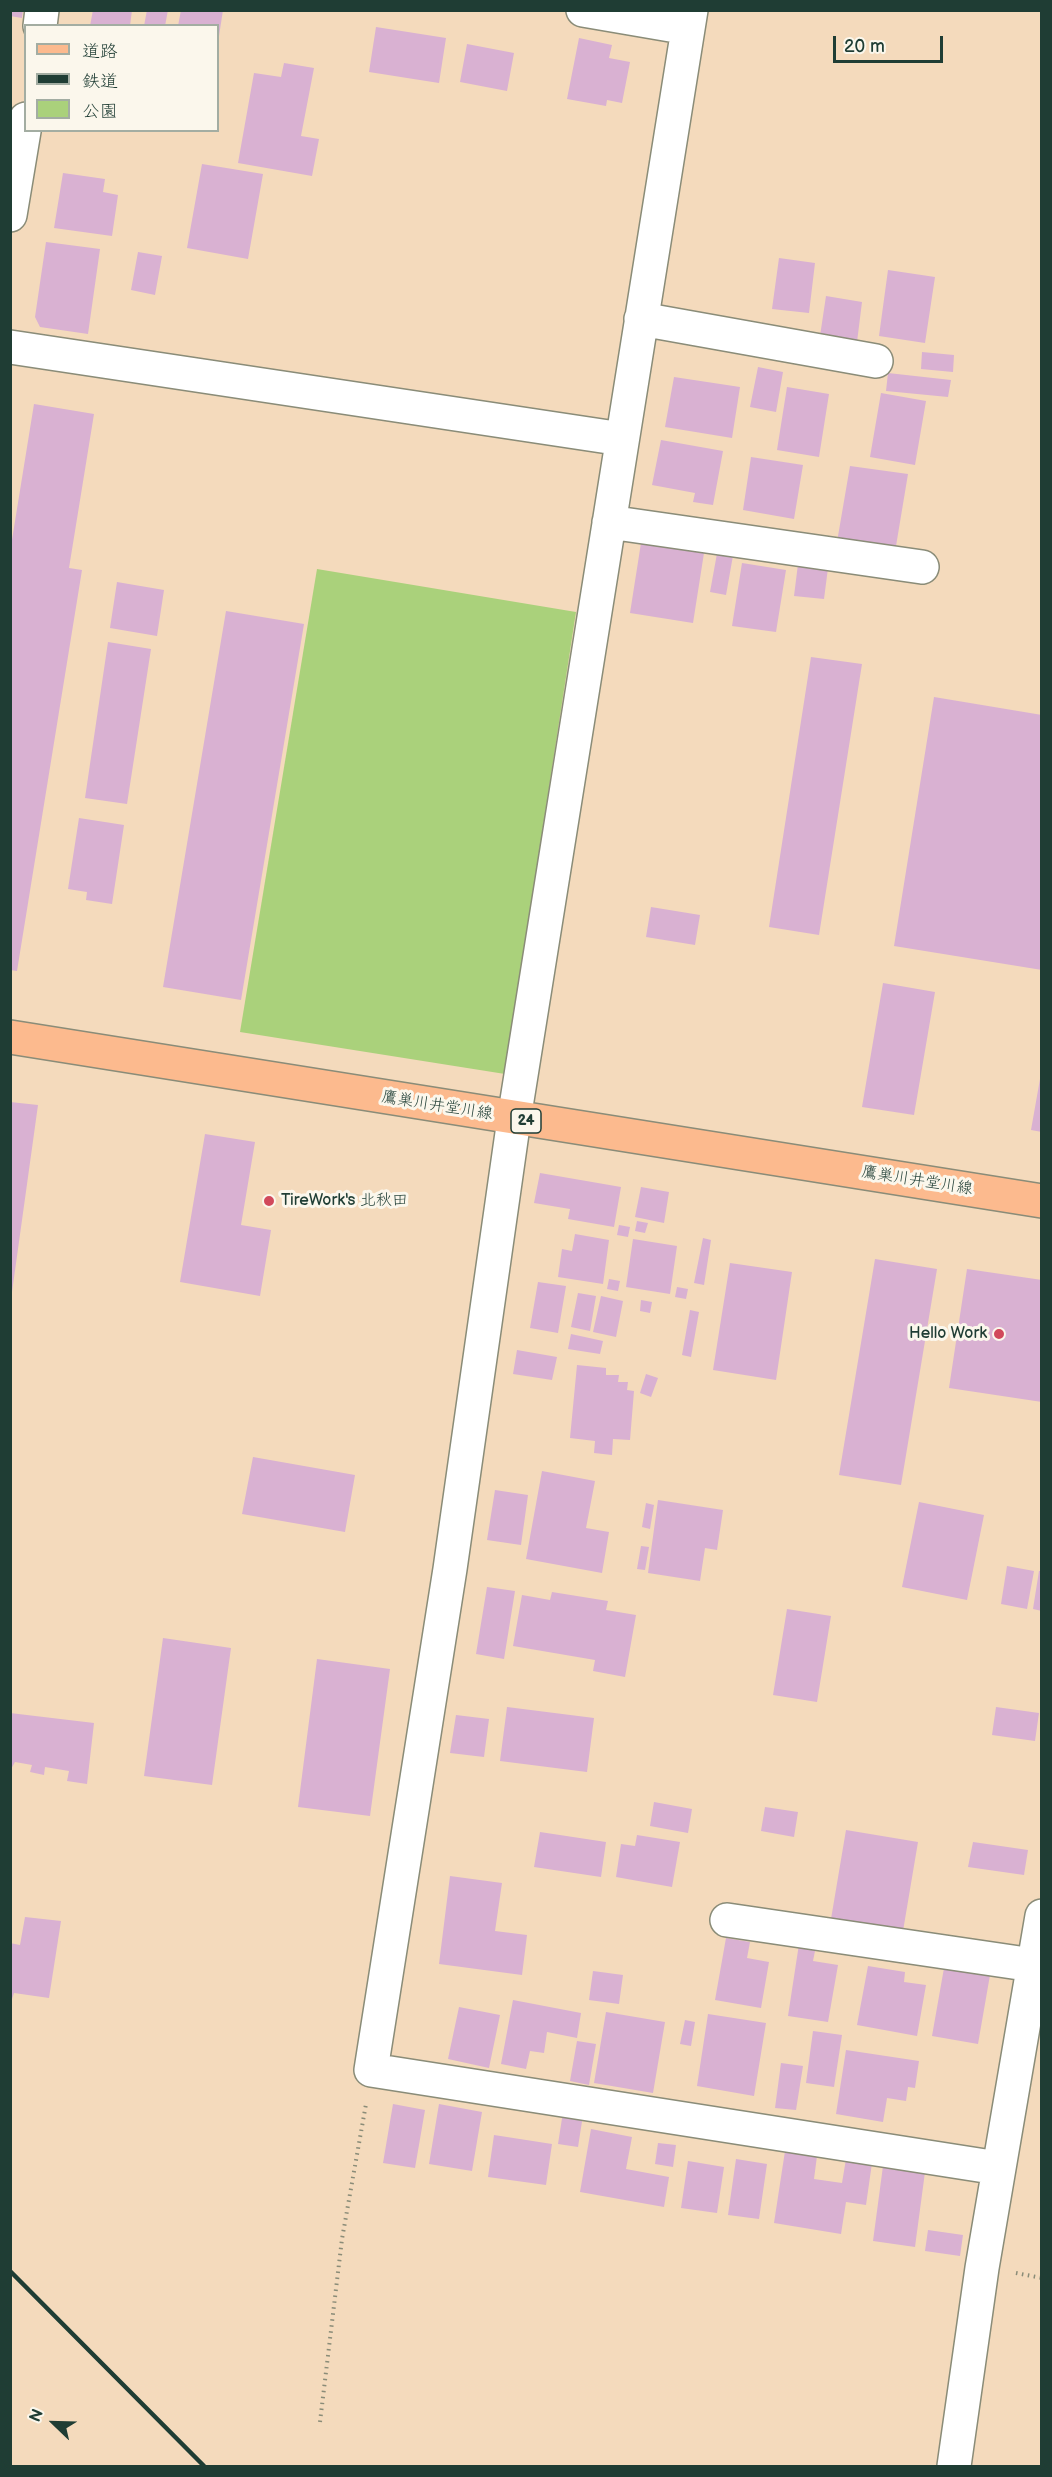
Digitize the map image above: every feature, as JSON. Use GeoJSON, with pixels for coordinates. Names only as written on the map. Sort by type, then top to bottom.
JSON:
{"type":"FeatureCollection","features":[{"type":"Feature","properties":{"kind":"main road","name":"鷹巣川井堂川線"},"geometry":{"type":"LineString","coordinates":[[10,1037],[514,1119],[1041,1201]]}},
{"type":"Feature","properties":{"kind":"street"},"geometry":{"type":"LineString","coordinates":[[583,10],[689,19],[514,1119],[457,1526],[371,2070],[998,2168]]}},
{"type":"Feature","properties":{"kind":"street"},"geometry":{"type":"LineString","coordinates":[[10,215],[24,131]]}},
{"type":"Feature","properties":{"kind":"street"},"geometry":{"type":"LineString","coordinates":[[641,320],[876,361]]}},
{"type":"Feature","properties":{"kind":"street"},"geometry":{"type":"LineString","coordinates":[[10,347],[622,439]]}},
{"type":"Feature","properties":{"kind":"street"},"geometry":{"type":"LineString","coordinates":[[609,522],[922,567]]}},
{"type":"Feature","properties":{"kind":"street"},"geometry":{"type":"LineString","coordinates":[[954,2466],[998,2168],[1041,1916]]}},
{"type":"Feature","properties":{"kind":"street"},"geometry":{"type":"LineString","coordinates":[[727,1920],[1033,1965]]}},
{"type":"Feature","properties":{"kind":"path"},"geometry":{"type":"LineString","coordinates":[[320,2422],[342,2239],[371,2070]]}},
{"type":"Feature","properties":{"kind":"green space"},"geometry":{"type":"Polygon","coordinates":[[[317,569],[576,612],[505,1074],[240,1032],[317,569]]]}},
{"type":"Feature","properties":{"kind":"building"},"geometry":{"type":"Polygon","coordinates":[[[10,10],[23,10],[22,18],[10,16],[10,10]]]}},
{"type":"Feature","properties":{"kind":"building"},"geometry":{"type":"Polygon","coordinates":[[[93,10],[132,10],[130,24],[90,24],[93,10]]]}},
{"type":"Feature","properties":{"kind":"building"},"geometry":{"type":"Polygon","coordinates":[[[147,10],[168,10],[165,24],[144,24],[147,10]]]}},
{"type":"Feature","properties":{"kind":"building"},"geometry":{"type":"Polygon","coordinates":[[[181,10],[223,10],[219,36],[219,24],[178,24],[181,10]]]}},
{"type":"Feature","properties":{"kind":"building"},"geometry":{"type":"Polygon","coordinates":[[[376,27],[446,38],[439,83],[369,72],[376,27]]]}},
{"type":"Feature","properties":{"kind":"building"},"geometry":{"type":"Polygon","coordinates":[[[579,38],[612,45],[609,58],[630,62],[622,103],[607,100],[606,106],[567,99],[579,38]]]}},
{"type":"Feature","properties":{"kind":"building"},"geometry":{"type":"Polygon","coordinates":[[[467,44],[514,53],[507,91],[460,82],[467,44]]]}},
{"type":"Feature","properties":{"kind":"building"},"geometry":{"type":"Polygon","coordinates":[[[284,63],[314,68],[301,136],[319,139],[312,176],[238,163],[254,73],[281,77],[284,63]]]}},
{"type":"Feature","properties":{"kind":"building"},"geometry":{"type":"Polygon","coordinates":[[[202,164],[263,174],[248,259],[187,248],[202,164]]]}},
{"type":"Feature","properties":{"kind":"building"},"geometry":{"type":"Polygon","coordinates":[[[63,173],[105,179],[103,192],[118,195],[112,236],[54,228],[63,173]]]}},
{"type":"Feature","properties":{"kind":"building"},"geometry":{"type":"Polygon","coordinates":[[[46,242],[100,249],[88,334],[40,327],[35,317],[46,242]]]}},
{"type":"Feature","properties":{"kind":"building"},"geometry":{"type":"Polygon","coordinates":[[[138,252],[162,256],[155,295],[131,290],[138,252]]]}},
{"type":"Feature","properties":{"kind":"building"},"geometry":{"type":"Polygon","coordinates":[[[779,258],[815,263],[809,313],[772,309],[779,258]]]}},
{"type":"Feature","properties":{"kind":"building"},"geometry":{"type":"Polygon","coordinates":[[[888,270],[935,277],[925,343],[879,336],[888,270]]]}},
{"type":"Feature","properties":{"kind":"building"},"geometry":{"type":"Polygon","coordinates":[[[826,296],[862,302],[857,342],[820,336],[826,296]]]}},
{"type":"Feature","properties":{"kind":"building"},"geometry":{"type":"Polygon","coordinates":[[[922,352],[954,355],[953,372],[921,369],[922,352]]]}},
{"type":"Feature","properties":{"kind":"building"},"geometry":{"type":"Polygon","coordinates":[[[758,367],[783,372],[776,412],[750,407],[758,367]]]}},
{"type":"Feature","properties":{"kind":"building"},"geometry":{"type":"Polygon","coordinates":[[[888,373],[951,380],[948,397],[886,391],[888,373]]]}},
{"type":"Feature","properties":{"kind":"building"},"geometry":{"type":"Polygon","coordinates":[[[674,377],[740,387],[732,438],[665,427],[674,377]]]}},
{"type":"Feature","properties":{"kind":"building"},"geometry":{"type":"Polygon","coordinates":[[[787,387],[829,394],[819,457],[777,450],[787,387]]]}},
{"type":"Feature","properties":{"kind":"building"},"geometry":{"type":"Polygon","coordinates":[[[881,393],[926,401],[915,465],[870,457],[881,393]]]}},
{"type":"Feature","properties":{"kind":"building"},"geometry":{"type":"Polygon","coordinates":[[[34,404],[94,414],[69,568],[82,570],[17,971],[10,970],[10,552],[34,404]]]}},
{"type":"Feature","properties":{"kind":"building"},"geometry":{"type":"Polygon","coordinates":[[[661,440],[723,451],[713,505],[693,502],[695,493],[652,485],[661,440]]]}},
{"type":"Feature","properties":{"kind":"building"},"geometry":{"type":"Polygon","coordinates":[[[751,457],[803,465],[794,519],[743,510],[751,457]]]}},
{"type":"Feature","properties":{"kind":"building"},"geometry":{"type":"Polygon","coordinates":[[[850,466],[908,474],[895,552],[837,542],[850,466]]]}},
{"type":"Feature","properties":{"kind":"building"},"geometry":{"type":"Polygon","coordinates":[[[641,543],[704,553],[693,623],[630,613],[641,543]]]}},
{"type":"Feature","properties":{"kind":"building"},"geometry":{"type":"Polygon","coordinates":[[[718,548],[734,550],[726,595],[710,592],[718,548]]]}},
{"type":"Feature","properties":{"kind":"building"},"geometry":{"type":"Polygon","coordinates":[[[742,563],[786,570],[776,632],[732,626],[742,563]]]}},
{"type":"Feature","properties":{"kind":"building"},"geometry":{"type":"Polygon","coordinates":[[[798,564],[828,568],[824,599],[794,596],[798,564]]]}},
{"type":"Feature","properties":{"kind":"building"},"geometry":{"type":"Polygon","coordinates":[[[117,582],[164,590],[157,636],[110,628],[117,582]]]}},
{"type":"Feature","properties":{"kind":"building"},"geometry":{"type":"Polygon","coordinates":[[[226,611],[304,624],[241,1000],[163,987],[226,611]]]}},
{"type":"Feature","properties":{"kind":"building"},"geometry":{"type":"Polygon","coordinates":[[[108,642],[151,649],[127,804],[85,798],[108,642]]]}},
{"type":"Feature","properties":{"kind":"building"},"geometry":{"type":"Polygon","coordinates":[[[811,657],[862,664],[819,935],[769,927],[811,657]]]}},
{"type":"Feature","properties":{"kind":"building"},"geometry":{"type":"Polygon","coordinates":[[[934,697],[1042,715],[1042,970],[894,946],[934,697]]]}},
{"type":"Feature","properties":{"kind":"building"},"geometry":{"type":"Polygon","coordinates":[[[79,818],[124,825],[112,904],[86,900],[87,892],[68,889],[79,818]]]}},
{"type":"Feature","properties":{"kind":"building"},"geometry":{"type":"Polygon","coordinates":[[[651,907],[700,915],[695,945],[646,937],[651,907]]]}},
{"type":"Feature","properties":{"kind":"building"},"geometry":{"type":"Polygon","coordinates":[[[883,983],[935,992],[914,1115],[862,1107],[883,983]]]}},
{"type":"Feature","properties":{"kind":"building"},"geometry":{"type":"Polygon","coordinates":[[[1040,1079],[1042,1079],[1042,1132],[1031,1130],[1040,1079]]]}},
{"type":"Feature","properties":{"kind":"building"},"geometry":{"type":"Polygon","coordinates":[[[10,1102],[38,1105],[12,1292],[10,1292],[10,1102]]]}},
{"type":"Feature","properties":{"kind":"building"},"geometry":{"type":"Polygon","coordinates":[[[205,1134],[255,1142],[241,1225],[271,1230],[260,1296],[180,1282],[205,1134]]]}},
{"type":"Feature","properties":{"kind":"building"},"geometry":{"type":"Polygon","coordinates":[[[540,1173],[621,1187],[614,1227],[568,1219],[570,1209],[534,1203],[540,1173]]]}},
{"type":"Feature","properties":{"kind":"building"},"geometry":{"type":"Polygon","coordinates":[[[641,1187],[669,1192],[664,1223],[635,1217],[641,1187]]]}},
{"type":"Feature","properties":{"kind":"building"},"geometry":{"type":"Polygon","coordinates":[[[637,1221],[648,1223],[645,1233],[635,1231],[637,1221]]]}},
{"type":"Feature","properties":{"kind":"building"},"geometry":{"type":"Polygon","coordinates":[[[619,1225],[630,1227],[628,1237],[617,1235],[619,1225]]]}},
{"type":"Feature","properties":{"kind":"building"},"geometry":{"type":"Polygon","coordinates":[[[575,1234],[609,1240],[603,1284],[558,1277],[562,1249],[572,1251],[575,1234]]]}},
{"type":"Feature","properties":{"kind":"building"},"geometry":{"type":"Polygon","coordinates":[[[703,1238],[711,1240],[704,1285],[694,1283],[703,1238]]]}},
{"type":"Feature","properties":{"kind":"building"},"geometry":{"type":"Polygon","coordinates":[[[633,1239],[677,1246],[670,1294],[626,1287],[633,1239]]]}},
{"type":"Feature","properties":{"kind":"building"},"geometry":{"type":"Polygon","coordinates":[[[875,1259],[937,1269],[901,1485],[839,1475],[875,1259]]]}},
{"type":"Feature","properties":{"kind":"building"},"geometry":{"type":"Polygon","coordinates":[[[730,1263],[792,1272],[776,1380],[713,1370],[730,1263]]]}},
{"type":"Feature","properties":{"kind":"building","name":"Hello Work"},"geometry":{"type":"Polygon","coordinates":[[[967,1269],[1042,1280],[1042,1402],[949,1388],[967,1269]]]}},
{"type":"Feature","properties":{"kind":"building"},"geometry":{"type":"Polygon","coordinates":[[[609,1279],[620,1281],[618,1291],[607,1289],[609,1279]]]}},
{"type":"Feature","properties":{"kind":"building"},"geometry":{"type":"Polygon","coordinates":[[[538,1282],[566,1286],[558,1333],[530,1328],[538,1282]]]}},
{"type":"Feature","properties":{"kind":"building"},"geometry":{"type":"Polygon","coordinates":[[[677,1287],[688,1289],[686,1299],[675,1297],[677,1287]]]}},
{"type":"Feature","properties":{"kind":"building"},"geometry":{"type":"Polygon","coordinates":[[[578,1293],[596,1296],[590,1331],[571,1327],[578,1293]]]}},
{"type":"Feature","properties":{"kind":"building"},"geometry":{"type":"Polygon","coordinates":[[[601,1296],[623,1301],[616,1337],[593,1332],[601,1296]]]}},
{"type":"Feature","properties":{"kind":"building"},"geometry":{"type":"Polygon","coordinates":[[[641,1300],[652,1302],[650,1313],[640,1311],[641,1300]]]}},
{"type":"Feature","properties":{"kind":"building"},"geometry":{"type":"Polygon","coordinates":[[[690,1310],[699,1312],[691,1357],[682,1355],[690,1310]]]}},
{"type":"Feature","properties":{"kind":"building"},"geometry":{"type":"Polygon","coordinates":[[[571,1334],[603,1341],[600,1354],[568,1349],[571,1334]]]}},
{"type":"Feature","properties":{"kind":"building"},"geometry":{"type":"Polygon","coordinates":[[[517,1350],[557,1357],[552,1380],[513,1374],[517,1350]]]}},
{"type":"Feature","properties":{"kind":"building"},"geometry":{"type":"Polygon","coordinates":[[[577,1365],[606,1368],[606,1375],[619,1375],[618,1382],[628,1382],[627,1390],[634,1391],[630,1440],[613,1439],[612,1455],[594,1453],[595,1441],[570,1438],[577,1365]]]}},
{"type":"Feature","properties":{"kind":"building"},"geometry":{"type":"Polygon","coordinates":[[[646,1374],[658,1378],[651,1397],[640,1393],[646,1374]]]}},
{"type":"Feature","properties":{"kind":"building"},"geometry":{"type":"Polygon","coordinates":[[[253,1457],[355,1475],[345,1532],[242,1514],[253,1457]]]}},
{"type":"Feature","properties":{"kind":"building"},"geometry":{"type":"Polygon","coordinates":[[[542,1471],[595,1481],[586,1528],[609,1532],[602,1573],[526,1559],[542,1471]]]}},
{"type":"Feature","properties":{"kind":"building"},"geometry":{"type":"Polygon","coordinates":[[[495,1490],[528,1495],[521,1545],[487,1540],[495,1490]]]}},
{"type":"Feature","properties":{"kind":"building"},"geometry":{"type":"Polygon","coordinates":[[[658,1500],[723,1510],[717,1550],[705,1548],[700,1581],[648,1573],[658,1500]]]}},
{"type":"Feature","properties":{"kind":"building"},"geometry":{"type":"Polygon","coordinates":[[[919,1502],[984,1515],[967,1600],[902,1587],[919,1502]]]}},
{"type":"Feature","properties":{"kind":"building"},"geometry":{"type":"Polygon","coordinates":[[[646,1503],[654,1505],[650,1529],[642,1527],[646,1503]]]}},
{"type":"Feature","properties":{"kind":"building"},"geometry":{"type":"Polygon","coordinates":[[[641,1546],[649,1547],[645,1570],[637,1569],[641,1546]]]}},
{"type":"Feature","properties":{"kind":"building"},"geometry":{"type":"Polygon","coordinates":[[[1007,1566],[1034,1571],[1027,1609],[1001,1604],[1007,1566]]]}},
{"type":"Feature","properties":{"kind":"building"},"geometry":{"type":"Polygon","coordinates":[[[1039,1571],[1042,1571],[1042,1611],[1033,1609],[1039,1571]]]}},
{"type":"Feature","properties":{"kind":"building"},"geometry":{"type":"Polygon","coordinates":[[[487,1587],[515,1591],[504,1659],[476,1654],[487,1587]]]}},
{"type":"Feature","properties":{"kind":"building"},"geometry":{"type":"Polygon","coordinates":[[[552,1592],[608,1601],[606,1610],[636,1615],[625,1677],[593,1671],[595,1660],[513,1646],[522,1595],[550,1600],[552,1592]]]}},
{"type":"Feature","properties":{"kind":"building"},"geometry":{"type":"Polygon","coordinates":[[[787,1609],[831,1616],[817,1702],[773,1695],[787,1609]]]}},
{"type":"Feature","properties":{"kind":"building"},"geometry":{"type":"Polygon","coordinates":[[[163,1638],[231,1648],[212,1785],[144,1776],[163,1638]]]}},
{"type":"Feature","properties":{"kind":"building"},"geometry":{"type":"Polygon","coordinates":[[[317,1659],[390,1669],[370,1816],[298,1807],[317,1659]]]}},
{"type":"Feature","properties":{"kind":"building"},"geometry":{"type":"Polygon","coordinates":[[[507,1707],[594,1718],[587,1772],[500,1761],[507,1707]]]}},
{"type":"Feature","properties":{"kind":"building"},"geometry":{"type":"Polygon","coordinates":[[[996,1707],[1039,1713],[1035,1741],[992,1735],[996,1707]]]}},
{"type":"Feature","properties":{"kind":"building"},"geometry":{"type":"Polygon","coordinates":[[[10,1713],[94,1723],[87,1784],[67,1781],[69,1771],[45,1767],[44,1775],[30,1772],[32,1765],[15,1762],[10,1771],[10,1713]]]}},
{"type":"Feature","properties":{"kind":"building"},"geometry":{"type":"Polygon","coordinates":[[[456,1715],[489,1719],[484,1757],[450,1753],[456,1715]]]}},
{"type":"Feature","properties":{"kind":"building"},"geometry":{"type":"Polygon","coordinates":[[[654,1802],[692,1809],[688,1833],[650,1826],[654,1802]]]}},
{"type":"Feature","properties":{"kind":"building"},"geometry":{"type":"Polygon","coordinates":[[[765,1807],[798,1812],[794,1837],[761,1831],[765,1807]]]}},
{"type":"Feature","properties":{"kind":"building"},"geometry":{"type":"Polygon","coordinates":[[[846,1830],[918,1842],[903,1931],[831,1919],[846,1830]]]}},
{"type":"Feature","properties":{"kind":"building"},"geometry":{"type":"Polygon","coordinates":[[[540,1832],[606,1842],[601,1877],[534,1867],[540,1832]]]}},
{"type":"Feature","properties":{"kind":"building"},"geometry":{"type":"Polygon","coordinates":[[[637,1835],[680,1842],[672,1887],[616,1877],[621,1844],[635,1846],[637,1835]]]}},
{"type":"Feature","properties":{"kind":"building"},"geometry":{"type":"Polygon","coordinates":[[[973,1842],[1028,1850],[1024,1875],[968,1867],[973,1842]]]}},
{"type":"Feature","properties":{"kind":"building"},"geometry":{"type":"Polygon","coordinates":[[[450,1876],[502,1883],[495,1931],[527,1935],[522,1975],[439,1964],[450,1876]]]}},
{"type":"Feature","properties":{"kind":"building"},"geometry":{"type":"Polygon","coordinates":[[[25,1917],[61,1921],[49,1998],[14,1993],[10,2005],[10,1943],[20,1945],[25,1917]]]}},
{"type":"Feature","properties":{"kind":"building"},"geometry":{"type":"Polygon","coordinates":[[[726,1938],[750,1942],[747,1958],[769,1962],[761,2008],[715,2000],[726,1938]]]}},
{"type":"Feature","properties":{"kind":"building"},"geometry":{"type":"Polygon","coordinates":[[[799,1944],[816,1946],[813,1961],[838,1965],[828,2022],[788,2016],[799,1944]]]}},
{"type":"Feature","properties":{"kind":"building"},"geometry":{"type":"Polygon","coordinates":[[[868,1966],[905,1972],[904,1982],[926,1985],[917,2036],[857,2025],[868,1966]]]}},
{"type":"Feature","properties":{"kind":"building"},"geometry":{"type":"Polygon","coordinates":[[[944,1968],[990,1975],[978,2044],[932,2036],[944,1968]]]}},
{"type":"Feature","properties":{"kind":"building"},"geometry":{"type":"Polygon","coordinates":[[[593,1971],[623,1975],[619,2004],[589,2000],[593,1971]]]}},
{"type":"Feature","properties":{"kind":"building"},"geometry":{"type":"Polygon","coordinates":[[[513,2000],[581,2013],[577,2038],[547,2032],[544,2053],[530,2051],[526,2069],[501,2064],[513,2000]]]}},
{"type":"Feature","properties":{"kind":"building"},"geometry":{"type":"Polygon","coordinates":[[[459,2007],[500,2015],[489,2068],[448,2059],[459,2007]]]}},
{"type":"Feature","properties":{"kind":"building"},"geometry":{"type":"Polygon","coordinates":[[[606,2012],[665,2022],[653,2093],[594,2083],[606,2012]]]}},
{"type":"Feature","properties":{"kind":"building"},"geometry":{"type":"Polygon","coordinates":[[[708,2014],[766,2023],[754,2096],[697,2086],[708,2014]]]}},
{"type":"Feature","properties":{"kind":"building"},"geometry":{"type":"Polygon","coordinates":[[[685,2020],[695,2022],[691,2046],[680,2044],[685,2020]]]}},
{"type":"Feature","properties":{"kind":"building"},"geometry":{"type":"Polygon","coordinates":[[[813,2031],[842,2035],[834,2087],[806,2083],[813,2031]]]}},
{"type":"Feature","properties":{"kind":"building"},"geometry":{"type":"Polygon","coordinates":[[[577,2041],[596,2044],[589,2085],[570,2081],[577,2041]]]}},
{"type":"Feature","properties":{"kind":"building"},"geometry":{"type":"Polygon","coordinates":[[[846,2050],[919,2061],[915,2088],[908,2087],[906,2101],[887,2098],[883,2122],[836,2114],[846,2050]]]}},
{"type":"Feature","properties":{"kind":"building"},"geometry":{"type":"Polygon","coordinates":[[[781,2063],[803,2066],[796,2110],[775,2108],[781,2063]]]}},
{"type":"Feature","properties":{"kind":"building"},"geometry":{"type":"Polygon","coordinates":[[[393,2104],[425,2110],[415,2168],[383,2163],[393,2104]]]}},
{"type":"Feature","properties":{"kind":"building"},"geometry":{"type":"Polygon","coordinates":[[[439,2104],[482,2112],[472,2171],[429,2164],[439,2104]]]}},
{"type":"Feature","properties":{"kind":"building"},"geometry":{"type":"Polygon","coordinates":[[[563,2112],[583,2115],[578,2147],[558,2144],[563,2112]]]}},
{"type":"Feature","properties":{"kind":"building"},"geometry":{"type":"Polygon","coordinates":[[[591,2129],[632,2137],[626,2169],[669,2177],[664,2207],[580,2192],[591,2129]]]}},
{"type":"Feature","properties":{"kind":"building"},"geometry":{"type":"Polygon","coordinates":[[[494,2135],[552,2144],[546,2185],[488,2177],[494,2135]]]}},
{"type":"Feature","properties":{"kind":"building"},"geometry":{"type":"Polygon","coordinates":[[[658,2143],[676,2145],[673,2167],[655,2164],[658,2143]]]}},
{"type":"Feature","properties":{"kind":"building"},"geometry":{"type":"Polygon","coordinates":[[[785,2151],[817,2156],[814,2179],[842,2183],[846,2159],[872,2163],[866,2205],[846,2202],[841,2234],[774,2223],[785,2151]]]}},
{"type":"Feature","properties":{"kind":"building"},"geometry":{"type":"Polygon","coordinates":[[[736,2159],[767,2164],[759,2219],[728,2215],[736,2159]]]}},
{"type":"Feature","properties":{"kind":"building"},"geometry":{"type":"Polygon","coordinates":[[[688,2161],[724,2167],[717,2213],[681,2208],[688,2161]]]}},
{"type":"Feature","properties":{"kind":"building"},"geometry":{"type":"Polygon","coordinates":[[[883,2166],[925,2172],[915,2247],[873,2241],[883,2166]]]}},
{"type":"Feature","properties":{"kind":"building"},"geometry":{"type":"Polygon","coordinates":[[[928,2230],[963,2235],[960,2256],[925,2251],[928,2230]]]}},
{"type":"Feature","properties":{"kind":"railway"},"geometry":{"type":"LineString","coordinates":[[10,2271],[204,2466]]}},
{"type":"Feature","properties":{"kind":"place","name":"TireWork's 北秋田"},"geometry":{"type":"Point","coordinates":[269,1201]}},
{"type":"Feature","properties":{"kind":"place","name":"Hello Work"},"geometry":{"type":"Point","coordinates":[999,1334]}}]}
